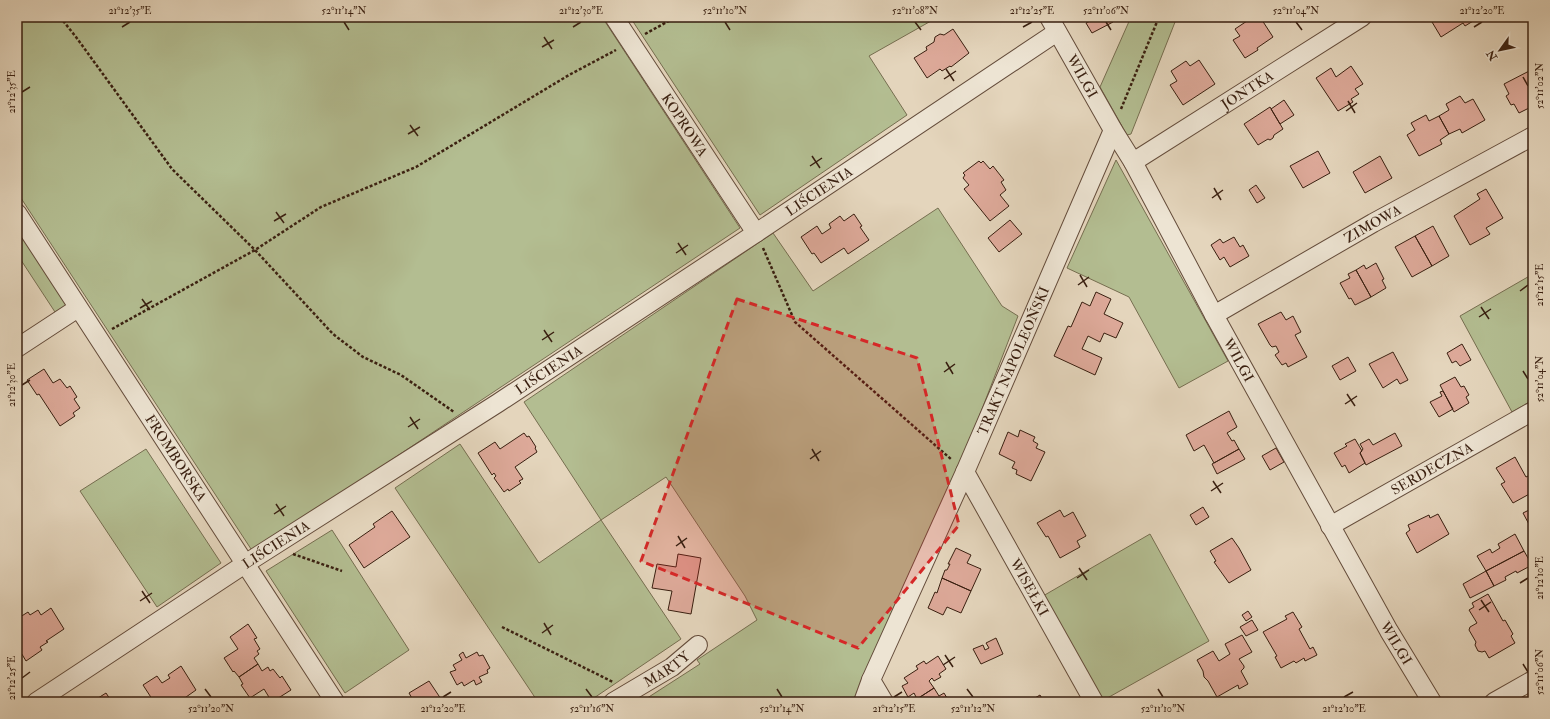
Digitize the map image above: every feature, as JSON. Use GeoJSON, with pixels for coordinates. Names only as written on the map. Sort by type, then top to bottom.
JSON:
{"type":"FeatureCollection","features":[{"type":"Feature","properties":{"kind":"street","name":"KOPROWA"},"geometry":{"type":"LineString","coordinates":[[614,17],[756,233]]}},
{"type":"Feature","properties":{"kind":"street","name":"JONTKA"},"geometry":{"type":"LineString","coordinates":[[1133,162],[1362,17]]}},
{"type":"Feature","properties":{"kind":"street","name":"WILGI"},"geometry":{"type":"LineString","coordinates":[[1053,24],[1113,130],[1133,162],[1214,315],[1388,631],[1432,702]]}},
{"type":"Feature","properties":{"kind":"street","name":"LIŚCIENIA"},"geometry":{"type":"LineString","coordinates":[[36,702],[245,564],[274,547],[468,422],[756,233],[1053,24]]}},
{"type":"Feature","properties":{"kind":"street","name":"TRAKT NAPOLEOŃSKI"},"geometry":{"type":"LineString","coordinates":[[863,702],[871,680],[965,472],[1113,130]]}},
{"type":"Feature","properties":{"kind":"street","name":"ZIMOWA"},"geometry":{"type":"LineString","coordinates":[[1214,315],[1373,223],[1533,136]]}},
{"type":"Feature","properties":{"kind":"street","name":"FROMBORSKA"},"geometry":{"type":"LineString","coordinates":[[17,214],[335,702]]}},
{"type":"Feature","properties":{"kind":"street"},"geometry":{"type":"LineString","coordinates":[[17,348],[78,308]]}},
{"type":"Feature","properties":{"kind":"street","name":"SERDECZNA"},"geometry":{"type":"LineString","coordinates":[[1330,526],[1533,411]]}},
{"type":"Feature","properties":{"kind":"street","name":"WISEŁKI"},"geometry":{"type":"LineString","coordinates":[[965,472],[1094,702]]}},
{"type":"Feature","properties":{"kind":"street","name":"MARTY"},"geometry":{"type":"LineString","coordinates":[[613,702],[672,667],[698,645]]}},
{"type":"Feature","properties":{"kind":"street"},"geometry":{"type":"LineString","coordinates":[[871,680],[884,702]]}},
{"type":"Feature","properties":{"kind":"street"},"geometry":{"type":"LineString","coordinates":[[1494,702],[1533,680]]}},
{"type":"Feature","properties":{"kind":"path"},"geometry":{"type":"LineString","coordinates":[[60,17],[76,36],[172,169],[255,250],[333,334],[363,358],[402,375],[468,422]]}},
{"type":"Feature","properties":{"kind":"path"},"geometry":{"type":"LineString","coordinates":[[97,337],[255,250],[321,207],[416,167],[569,75],[676,17]]}},
{"type":"Feature","properties":{"kind":"path"},"geometry":{"type":"LineString","coordinates":[[1113,130],[1159,17]]}},
{"type":"Feature","properties":{"kind":"path"},"geometry":{"type":"LineString","coordinates":[[756,233],[795,322],[965,472]]}},
{"type":"Feature","properties":{"kind":"path"},"geometry":{"type":"LineString","coordinates":[[274,547],[342,571]]}},
{"type":"Feature","properties":{"kind":"path"},"geometry":{"type":"LineString","coordinates":[[502,627],[630,691]]}},
{"type":"Feature","properties":{"kind":"highlighted area"},"geometry":{"type":"Polygon","coordinates":[[[737,299],[917,358],[959,525],[858,648],[641,561],[737,299]]]}},
{"type":"Feature","properties":{"kind":"green space"},"geometry":{"type":"Polygon","coordinates":[[[17,17],[602,17],[740,228],[253,552],[17,192],[17,17]]]}},
{"type":"Feature","properties":{"kind":"green space"},"geometry":{"type":"Polygon","coordinates":[[[630,17],[938,17],[869,56],[907,115],[760,215],[630,17]]]}},
{"type":"Feature","properties":{"kind":"green space"},"geometry":{"type":"Polygon","coordinates":[[[1131,17],[1177,17],[1131,134],[1127,135],[1100,87],[1131,17]]]}},
{"type":"Feature","properties":{"kind":"green space"},"geometry":{"type":"Polygon","coordinates":[[[1116,160],[1228,361],[1179,388],[1129,297],[1067,268],[1116,160]]]}},
{"type":"Feature","properties":{"kind":"green space"},"geometry":{"type":"Polygon","coordinates":[[[938,208],[1002,306],[1018,316],[871,702],[641,702],[700,664],[697,660],[757,620],[745,596],[666,477],[601,520],[524,402],[773,233],[813,291],[938,208]]]}},
{"type":"Feature","properties":{"kind":"green space"},"geometry":{"type":"Polygon","coordinates":[[[17,229],[67,306],[55,312],[17,254],[17,229]]]}},
{"type":"Feature","properties":{"kind":"green space"},"geometry":{"type":"Polygon","coordinates":[[[1533,274],[1533,400],[1512,412],[1460,316],[1533,274]]]}},
{"type":"Feature","properties":{"kind":"green space"},"geometry":{"type":"Polygon","coordinates":[[[460,444],[539,563],[601,520],[681,639],[588,702],[538,702],[395,488],[460,444]]]}},
{"type":"Feature","properties":{"kind":"green space"},"geometry":{"type":"Polygon","coordinates":[[[146,449],[221,563],[157,607],[80,491],[146,449]]]}},
{"type":"Feature","properties":{"kind":"green space"},"geometry":{"type":"Polygon","coordinates":[[[332,530],[409,650],[345,693],[266,571],[332,530]]]}},
{"type":"Feature","properties":{"kind":"green space"},"geometry":{"type":"Polygon","coordinates":[[[1150,534],[1209,641],[1102,701],[1043,596],[1150,534]]]}},
{"type":"Feature","properties":{"kind":"building"},"geometry":{"type":"Polygon","coordinates":[[[1088,17],[1110,17],[1113,22],[1092,33],[1086,23],[1090,21],[1088,17]]]}},
{"type":"Feature","properties":{"kind":"building"},"geometry":{"type":"Polygon","coordinates":[[[1253,17],[1260,17],[1273,37],[1257,48],[1258,50],[1245,58],[1233,40],[1240,36],[1235,29],[1253,17]]]}},
{"type":"Feature","properties":{"kind":"building"},"geometry":{"type":"Polygon","coordinates":[[[1286,17],[1302,17],[1298,20],[1297,18],[1290,22],[1286,17]]]}},
{"type":"Feature","properties":{"kind":"building"},"geometry":{"type":"Polygon","coordinates":[[[1429,17],[1478,18],[1465,26],[1463,23],[1441,37],[1429,17]]]}},
{"type":"Feature","properties":{"kind":"building"},"geometry":{"type":"Polygon","coordinates":[[[953,29],[969,53],[951,67],[950,66],[942,71],[940,69],[927,78],[914,58],[927,50],[926,47],[934,42],[935,37],[940,34],[944,35],[953,29]]]}},
{"type":"Feature","properties":{"kind":"building"},"geometry":{"type":"Polygon","coordinates":[[[1199,60],[1215,84],[1183,105],[1170,85],[1177,81],[1171,71],[1186,61],[1190,66],[1199,60]]]}},
{"type":"Feature","properties":{"kind":"building"},"geometry":{"type":"Polygon","coordinates":[[[1351,66],[1363,84],[1355,89],[1359,94],[1351,99],[1353,102],[1338,111],[1316,78],[1331,68],[1336,77],[1351,66]]]}},
{"type":"Feature","properties":{"kind":"building"},"geometry":{"type":"Polygon","coordinates":[[[1533,69],[1533,106],[1519,113],[1514,104],[1511,105],[1506,96],[1509,94],[1504,84],[1533,69]]]}},
{"type":"Feature","properties":{"kind":"building"},"geometry":{"type":"Polygon","coordinates":[[[1460,96],[1465,103],[1473,99],[1485,120],[1462,133],[1460,129],[1449,134],[1439,116],[1449,110],[1446,104],[1460,96]]]}},
{"type":"Feature","properties":{"kind":"building"},"geometry":{"type":"Polygon","coordinates":[[[1284,100],[1294,115],[1280,124],[1271,109],[1284,100]]]}},
{"type":"Feature","properties":{"kind":"building"},"geometry":{"type":"Polygon","coordinates":[[[1270,107],[1283,129],[1274,135],[1270,140],[1268,139],[1258,145],[1244,124],[1270,107]]]}},
{"type":"Feature","properties":{"kind":"building"},"geometry":{"type":"Polygon","coordinates":[[[1426,115],[1429,121],[1439,116],[1449,134],[1440,140],[1442,144],[1419,156],[1407,135],[1415,130],[1411,123],[1426,115]]]}},
{"type":"Feature","properties":{"kind":"building"},"geometry":{"type":"Polygon","coordinates":[[[1318,151],[1330,173],[1303,188],[1290,166],[1318,151]]]}},
{"type":"Feature","properties":{"kind":"building"},"geometry":{"type":"Polygon","coordinates":[[[1380,156],[1392,178],[1365,193],[1353,172],[1380,156]]]}},
{"type":"Feature","properties":{"kind":"building"},"geometry":{"type":"Polygon","coordinates":[[[979,161],[981,163],[983,161],[990,169],[993,166],[1004,180],[1001,182],[1006,190],[1000,195],[1009,206],[990,221],[964,189],[969,185],[963,178],[965,175],[963,173],[979,161]]]}},
{"type":"Feature","properties":{"kind":"building"},"geometry":{"type":"Polygon","coordinates":[[[1256,185],[1265,198],[1257,203],[1249,190],[1256,185]]]}},
{"type":"Feature","properties":{"kind":"building"},"geometry":{"type":"Polygon","coordinates":[[[1486,189],[1503,218],[1486,228],[1490,234],[1470,245],[1454,216],[1480,199],[1477,194],[1486,189]]]}},
{"type":"Feature","properties":{"kind":"building"},"geometry":{"type":"Polygon","coordinates":[[[854,214],[862,226],[860,227],[869,240],[848,254],[844,248],[821,263],[814,253],[812,254],[801,237],[817,226],[822,234],[831,228],[829,224],[840,216],[844,221],[854,214]]]}},
{"type":"Feature","properties":{"kind":"building"},"geometry":{"type":"Polygon","coordinates":[[[1010,220],[1022,234],[999,252],[988,238],[1010,220]]]}},
{"type":"Feature","properties":{"kind":"building"},"geometry":{"type":"Polygon","coordinates":[[[1433,226],[1449,256],[1432,266],[1415,236],[1433,226]]]}},
{"type":"Feature","properties":{"kind":"building"},"geometry":{"type":"Polygon","coordinates":[[[1415,236],[1432,266],[1412,277],[1395,247],[1415,236]]]}},
{"type":"Feature","properties":{"kind":"building"},"geometry":{"type":"Polygon","coordinates":[[[1234,237],[1240,247],[1243,245],[1249,256],[1230,267],[1224,257],[1220,260],[1211,245],[1220,239],[1223,243],[1234,237]]]}},
{"type":"Feature","properties":{"kind":"building"},"geometry":{"type":"Polygon","coordinates":[[[1376,263],[1384,279],[1382,280],[1386,288],[1371,297],[1356,270],[1364,265],[1366,269],[1376,263]]]}},
{"type":"Feature","properties":{"kind":"building"},"geometry":{"type":"Polygon","coordinates":[[[1356,270],[1371,297],[1355,305],[1351,298],[1349,299],[1340,283],[1350,278],[1348,274],[1356,270]]]}},
{"type":"Feature","properties":{"kind":"building"},"geometry":{"type":"Polygon","coordinates":[[[1096,292],[1111,299],[1104,314],[1123,323],[1116,338],[1104,333],[1100,342],[1088,336],[1082,349],[1102,358],[1095,375],[1054,356],[1068,326],[1071,327],[1082,302],[1090,306],[1096,292]]]}},
{"type":"Feature","properties":{"kind":"building"},"geometry":{"type":"Polygon","coordinates":[[[1281,312],[1286,320],[1293,316],[1301,332],[1295,335],[1307,357],[1288,367],[1286,363],[1282,365],[1275,355],[1279,352],[1276,346],[1272,347],[1270,345],[1258,324],[1281,312]]]}},
{"type":"Feature","properties":{"kind":"building"},"geometry":{"type":"Polygon","coordinates":[[[1462,344],[1471,360],[1460,366],[1456,361],[1452,363],[1447,353],[1462,344]]]}},
{"type":"Feature","properties":{"kind":"building"},"geometry":{"type":"Polygon","coordinates":[[[1393,352],[1408,380],[1400,384],[1397,379],[1383,388],[1369,364],[1393,352]]]}},
{"type":"Feature","properties":{"kind":"building"},"geometry":{"type":"Polygon","coordinates":[[[1348,357],[1356,371],[1340,380],[1332,366],[1348,357]]]}},
{"type":"Feature","properties":{"kind":"building"},"geometry":{"type":"Polygon","coordinates":[[[44,369],[53,383],[60,379],[67,388],[70,386],[77,397],[74,399],[80,408],[73,413],[75,416],[60,426],[39,394],[37,395],[27,380],[44,369]]]}},
{"type":"Feature","properties":{"kind":"building"},"geometry":{"type":"Polygon","coordinates":[[[1455,377],[1461,387],[1464,386],[1469,395],[1466,397],[1469,403],[1454,412],[1440,385],[1455,377]]]}},
{"type":"Feature","properties":{"kind":"building"},"geometry":{"type":"Polygon","coordinates":[[[1443,391],[1453,409],[1439,417],[1430,402],[1442,396],[1440,392],[1443,391]]]}},
{"type":"Feature","properties":{"kind":"building"},"geometry":{"type":"Polygon","coordinates":[[[1229,411],[1237,427],[1227,433],[1232,441],[1234,440],[1239,449],[1214,463],[1204,445],[1194,451],[1186,435],[1229,411]]]}},
{"type":"Feature","properties":{"kind":"building"},"geometry":{"type":"Polygon","coordinates":[[[1020,430],[1035,437],[1033,441],[1038,444],[1036,448],[1045,452],[1031,481],[1016,474],[1017,470],[1012,468],[1015,462],[999,454],[1008,432],[1018,437],[1020,430]]]}},
{"type":"Feature","properties":{"kind":"building"},"geometry":{"type":"Polygon","coordinates":[[[524,433],[527,437],[529,436],[536,447],[537,452],[515,467],[523,479],[519,481],[521,483],[509,491],[508,489],[504,492],[494,478],[496,476],[494,473],[492,475],[478,453],[495,442],[500,449],[524,433]]]}},
{"type":"Feature","properties":{"kind":"building"},"geometry":{"type":"Polygon","coordinates":[[[1395,433],[1402,446],[1366,465],[1360,453],[1363,449],[1360,444],[1369,439],[1373,445],[1395,433]]]}},
{"type":"Feature","properties":{"kind":"building"},"geometry":{"type":"Polygon","coordinates":[[[1355,439],[1362,451],[1360,453],[1365,463],[1349,473],[1345,465],[1342,467],[1334,453],[1347,446],[1345,444],[1355,439]]]}},
{"type":"Feature","properties":{"kind":"building"},"geometry":{"type":"Polygon","coordinates":[[[1276,448],[1284,462],[1270,470],[1262,456],[1276,448]]]}},
{"type":"Feature","properties":{"kind":"building"},"geometry":{"type":"Polygon","coordinates":[[[1239,449],[1245,459],[1217,474],[1212,464],[1239,449]]]}},
{"type":"Feature","properties":{"kind":"building"},"geometry":{"type":"Polygon","coordinates":[[[1515,457],[1526,477],[1528,476],[1533,485],[1533,492],[1513,503],[1501,484],[1505,482],[1496,468],[1515,457]]]}},
{"type":"Feature","properties":{"kind":"building"},"geometry":{"type":"Polygon","coordinates":[[[1203,507],[1209,517],[1196,525],[1190,515],[1203,507]]]}},
{"type":"Feature","properties":{"kind":"building"},"geometry":{"type":"Polygon","coordinates":[[[1533,508],[1533,527],[1531,528],[1523,513],[1533,508]]]}},
{"type":"Feature","properties":{"kind":"building"},"geometry":{"type":"Polygon","coordinates":[[[1060,510],[1064,517],[1073,512],[1086,536],[1077,541],[1080,547],[1060,558],[1048,536],[1046,537],[1037,523],[1060,510]]]}},
{"type":"Feature","properties":{"kind":"building"},"geometry":{"type":"Polygon","coordinates":[[[392,511],[410,537],[364,568],[349,545],[375,527],[373,524],[392,511]]]}},
{"type":"Feature","properties":{"kind":"building"},"geometry":{"type":"Polygon","coordinates":[[[1438,514],[1449,534],[1417,553],[1406,533],[1410,530],[1408,525],[1429,515],[1430,518],[1438,514]]]}},
{"type":"Feature","properties":{"kind":"building"},"geometry":{"type":"Polygon","coordinates":[[[1515,534],[1524,551],[1486,571],[1477,556],[1490,549],[1492,553],[1500,548],[1498,544],[1515,534]]]}},
{"type":"Feature","properties":{"kind":"building"},"geometry":{"type":"Polygon","coordinates":[[[1232,538],[1251,570],[1229,583],[1214,562],[1216,561],[1210,551],[1232,538]]]}},
{"type":"Feature","properties":{"kind":"building"},"geometry":{"type":"Polygon","coordinates":[[[956,548],[971,555],[967,563],[981,569],[971,591],[942,578],[945,570],[947,570],[950,564],[948,564],[956,548]]]}},
{"type":"Feature","properties":{"kind":"building"},"geometry":{"type":"Polygon","coordinates":[[[1524,551],[1532,565],[1517,573],[1516,571],[1505,577],[1506,580],[1494,586],[1486,571],[1524,551]]]}},
{"type":"Feature","properties":{"kind":"building"},"geometry":{"type":"Polygon","coordinates":[[[678,554],[701,558],[691,614],[668,610],[672,591],[652,588],[657,564],[676,567],[678,554]]]}},
{"type":"Feature","properties":{"kind":"building"},"geometry":{"type":"Polygon","coordinates":[[[1486,571],[1494,586],[1470,598],[1463,584],[1486,571]]]}},
{"type":"Feature","properties":{"kind":"building"},"geometry":{"type":"Polygon","coordinates":[[[942,578],[971,591],[961,613],[947,607],[943,615],[928,608],[935,592],[937,593],[942,578]]]}},
{"type":"Feature","properties":{"kind":"building"},"geometry":{"type":"Polygon","coordinates":[[[1488,594],[1503,621],[1505,620],[1513,634],[1511,636],[1515,643],[1489,658],[1485,651],[1478,651],[1475,645],[1476,642],[1469,630],[1470,627],[1477,623],[1469,610],[1474,607],[1472,603],[1488,594]]]}},
{"type":"Feature","properties":{"kind":"building"},"geometry":{"type":"Polygon","coordinates":[[[51,608],[64,629],[46,641],[48,642],[40,647],[42,650],[26,661],[17,646],[17,619],[28,612],[30,615],[38,610],[41,615],[51,608]]]}},
{"type":"Feature","properties":{"kind":"building"},"geometry":{"type":"Polygon","coordinates":[[[1248,611],[1252,617],[1246,621],[1242,615],[1248,611]]]}},
{"type":"Feature","properties":{"kind":"building"},"geometry":{"type":"Polygon","coordinates":[[[1293,612],[1302,627],[1299,629],[1310,649],[1313,647],[1317,655],[1305,661],[1304,658],[1296,663],[1294,661],[1281,668],[1275,657],[1277,656],[1263,632],[1287,619],[1285,616],[1293,612]]]}},
{"type":"Feature","properties":{"kind":"building"},"geometry":{"type":"Polygon","coordinates":[[[1252,620],[1258,630],[1246,636],[1240,627],[1252,620]]]}},
{"type":"Feature","properties":{"kind":"building"},"geometry":{"type":"Polygon","coordinates":[[[248,624],[257,638],[254,639],[260,649],[257,651],[259,654],[254,658],[258,664],[239,677],[234,671],[233,672],[224,658],[238,649],[230,637],[248,624]]]}},
{"type":"Feature","properties":{"kind":"building"},"geometry":{"type":"Polygon","coordinates":[[[1242,635],[1252,652],[1239,659],[1244,666],[1241,671],[1248,684],[1239,689],[1238,685],[1217,697],[1204,677],[1203,671],[1197,660],[1213,651],[1219,661],[1230,654],[1225,644],[1242,635]]]}},
{"type":"Feature","properties":{"kind":"building"},"geometry":{"type":"Polygon","coordinates":[[[996,638],[1003,654],[981,664],[973,649],[983,645],[985,650],[989,648],[986,643],[996,638]]]}},
{"type":"Feature","properties":{"kind":"building"},"geometry":{"type":"Polygon","coordinates":[[[463,652],[466,658],[477,652],[479,656],[483,655],[490,668],[487,670],[488,673],[479,677],[482,682],[476,685],[474,680],[464,686],[462,682],[457,685],[450,672],[456,670],[453,665],[462,660],[459,655],[463,652]]]}},
{"type":"Feature","properties":{"kind":"building"},"geometry":{"type":"Polygon","coordinates":[[[938,656],[946,669],[939,674],[941,677],[934,681],[932,678],[929,681],[934,688],[917,699],[914,693],[908,697],[902,686],[908,683],[904,678],[918,669],[916,666],[924,661],[926,664],[938,656]]]}},
{"type":"Feature","properties":{"kind":"building"},"geometry":{"type":"Polygon","coordinates":[[[258,664],[262,671],[268,667],[270,671],[273,669],[280,678],[282,676],[291,690],[272,702],[264,689],[250,698],[241,685],[243,684],[239,677],[258,664]]]}},
{"type":"Feature","properties":{"kind":"building"},"geometry":{"type":"Polygon","coordinates":[[[181,666],[196,690],[179,702],[154,702],[143,685],[157,676],[162,683],[170,678],[168,675],[181,666]]]}},
{"type":"Feature","properties":{"kind":"building"},"geometry":{"type":"Polygon","coordinates":[[[429,681],[441,699],[437,702],[414,702],[409,693],[429,681]]]}},
{"type":"Feature","properties":{"kind":"building"},"geometry":{"type":"Polygon","coordinates":[[[934,688],[939,696],[944,693],[947,698],[942,701],[943,702],[920,702],[917,699],[934,688]]]}},
{"type":"Feature","properties":{"kind":"building"},"geometry":{"type":"Polygon","coordinates":[[[106,693],[112,702],[96,702],[95,700],[106,693]]]}},
{"type":"Feature","properties":{"kind":"building"},"geometry":{"type":"Polygon","coordinates":[[[1040,695],[1044,702],[1028,702],[1040,695]]]}}]}
